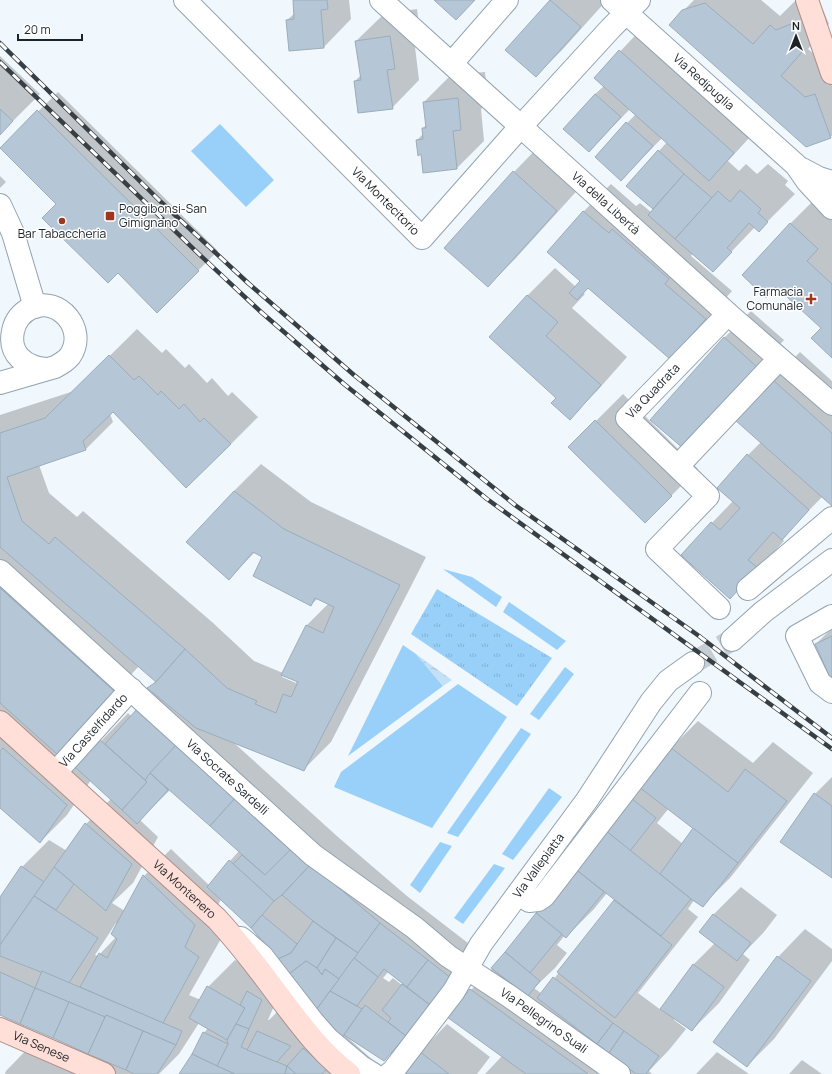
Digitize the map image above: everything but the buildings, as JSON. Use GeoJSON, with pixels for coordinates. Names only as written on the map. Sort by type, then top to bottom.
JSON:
{"type":"FeatureCollection","features":[{"type":"Feature","properties":{"kind":"main road"},"geometry":{"type":"LineString","coordinates":[[807,0],[832,73]]}},
{"type":"Feature","properties":{"kind":"main road","name":"Via Montenero"},"geometry":{"type":"LineString","coordinates":[[0,722],[181,885],[225,927],[245,950],[310,1037],[330,1059],[349,1074]]}},
{"type":"Feature","properties":{"kind":"main road","name":"Via Senese"},"geometry":{"type":"LineString","coordinates":[[0,1029],[104,1074]]}},
{"type":"Feature","properties":{"kind":"street","name":"Via Montecitorio"},"geometry":{"type":"LineString","coordinates":[[185,0],[422,238],[521,127],[625,4]]}},
{"type":"Feature","properties":{"kind":"street","name":"Via della Libertà"},"geometry":{"type":"LineString","coordinates":[[381,0],[728,314],[779,359],[830,398]]}},
{"type":"Feature","properties":{"kind":"street"},"geometry":{"type":"LineString","coordinates":[[452,63],[507,0]]}},
{"type":"Feature","properties":{"kind":"street","name":"Via Redipuglia"},"geometry":{"type":"LineString","coordinates":[[625,4],[796,165],[807,181],[832,208]]}},
{"type":"Feature","properties":{"kind":"street","name":"Via Redipuglia"},"geometry":{"type":"LineString","coordinates":[[796,165],[819,178],[832,182]]}},
{"type":"Feature","properties":{"kind":"street"},"geometry":{"type":"LineString","coordinates":[[0,205],[14,233],[35,307]]}},
{"type":"Feature","properties":{"kind":"street"},"geometry":{"type":"LineString","coordinates":[[0,383],[55,367],[70,356],[76,339],[75,330],[71,320],[64,313],[55,308],[45,306],[35,307],[26,311],[14,326],[6,343],[13,347],[18,356],[26,364],[36,368],[46,369]]}},
{"type":"Feature","properties":{"kind":"street","name":"Via Quadrata"},"geometry":{"type":"LineString","coordinates":[[719,608],[657,549],[708,496],[627,418],[728,314]]}},
{"type":"Feature","properties":{"kind":"street"},"geometry":{"type":"LineString","coordinates":[[678,466],[779,359]]}},
{"type":"Feature","properties":{"kind":"street"},"geometry":{"type":"LineString","coordinates":[[748,589],[832,518]]}},
{"type":"Feature","properties":{"kind":"street"},"geometry":{"type":"LineString","coordinates":[[732,640],[763,612],[832,560]]}},
{"type":"Feature","properties":{"kind":"street","name":"Via Socrate Sardelli"},"geometry":{"type":"LineString","coordinates":[[0,571],[313,855],[415,928],[448,956],[467,969]]}},
{"type":"Feature","properties":{"kind":"street"},"geometry":{"type":"LineString","coordinates":[[832,616],[797,636],[820,683],[832,692]]}},
{"type":"Feature","properties":{"kind":"street","name":"Via Vallepiatta"},"geometry":{"type":"LineString","coordinates":[[389,1074],[393,1071],[454,991],[481,944],[587,800],[651,702],[668,681],[693,663]]}},
{"type":"Feature","properties":{"kind":"street","name":"Via Castelfidardo"},"geometry":{"type":"LineString","coordinates":[[56,772],[131,689]]}},
{"type":"Feature","properties":{"kind":"street"},"geometry":{"type":"LineString","coordinates":[[519,892],[529,901],[538,900],[544,896],[700,693]]}},
{"type":"Feature","properties":{"kind":"street"},"geometry":{"type":"LineString","coordinates":[[225,927],[254,948],[262,956],[312,1022],[328,1039],[356,1063],[373,1074]]}},
{"type":"Feature","properties":{"kind":"street","name":"Via Pellegrino Suali"},"geometry":{"type":"LineString","coordinates":[[467,969],[522,1005],[619,1074]]}},
{"type":"Feature","properties":{"kind":"green space"},"geometry":{"type":"Polygon","coordinates":[[[220,124],[274,180],[246,207],[191,151],[220,124]]]}},
{"type":"Feature","properties":{"kind":"green space"},"geometry":{"type":"Polygon","coordinates":[[[443,569],[472,577],[502,597],[496,607],[443,569]]]}},
{"type":"Feature","properties":{"kind":"green space"},"geometry":{"type":"Polygon","coordinates":[[[437,589],[552,658],[517,706],[411,634],[437,589]]]}},
{"type":"Feature","properties":{"kind":"green space"},"geometry":{"type":"Polygon","coordinates":[[[509,602],[566,641],[557,650],[503,612],[509,602]]]}},
{"type":"Feature","properties":{"kind":"green space"},"geometry":{"type":"Polygon","coordinates":[[[403,645],[416,654],[443,686],[348,756],[403,645]]]}},
{"type":"Feature","properties":{"kind":"green space"},"geometry":{"type":"Polygon","coordinates":[[[565,667],[574,674],[539,720],[530,714],[565,667]]]}},
{"type":"Feature","properties":{"kind":"green space"},"geometry":{"type":"Polygon","coordinates":[[[458,684],[507,717],[432,828],[334,787],[341,772],[458,684]]]}},
{"type":"Feature","properties":{"kind":"green space"},"geometry":{"type":"Polygon","coordinates":[[[521,728],[531,734],[458,837],[447,833],[521,728]]]}},
{"type":"Feature","properties":{"kind":"green space"},"geometry":{"type":"Polygon","coordinates":[[[549,788],[562,797],[513,860],[502,854],[549,788]]]}},
{"type":"Feature","properties":{"kind":"green space"},"geometry":{"type":"Polygon","coordinates":[[[440,842],[452,846],[420,893],[410,885],[440,842]]]}},
{"type":"Feature","properties":{"kind":"green space"},"geometry":{"type":"Polygon","coordinates":[[[494,864],[505,868],[463,924],[454,918],[494,864]]]}},
{"type":"Feature","properties":{"kind":"water"},"geometry":{"type":"Polygon","coordinates":[[[416,654],[452,680],[443,686],[416,654]]]}},
{"type":"Feature","properties":{"kind":"tunnel"},"geometry":{"type":"LineString","coordinates":[[693,663],[732,640]]}},
{"type":"Feature","properties":{"kind":"railway"},"geometry":{"type":"LineString","coordinates":[[0,43],[161,202],[248,283],[354,375],[515,505],[699,636],[832,738]]}},
{"type":"Feature","properties":{"kind":"railway"},"geometry":{"type":"LineString","coordinates":[[0,62],[201,256],[261,312],[344,384],[487,499],[832,749]]}},
{"type":"Feature","properties":{"kind":"place","name":"Poggibonsi-San Gimignano"},"geometry":{"type":"Point","coordinates":[110,216]}},
{"type":"Feature","properties":{"kind":"place","name":"Bar Tabaccheria"},"geometry":{"type":"Point","coordinates":[62,221]}},
{"type":"Feature","properties":{"kind":"place","name":"Farmacia Comunale"},"geometry":{"type":"Point","coordinates":[811,299]}}]}
